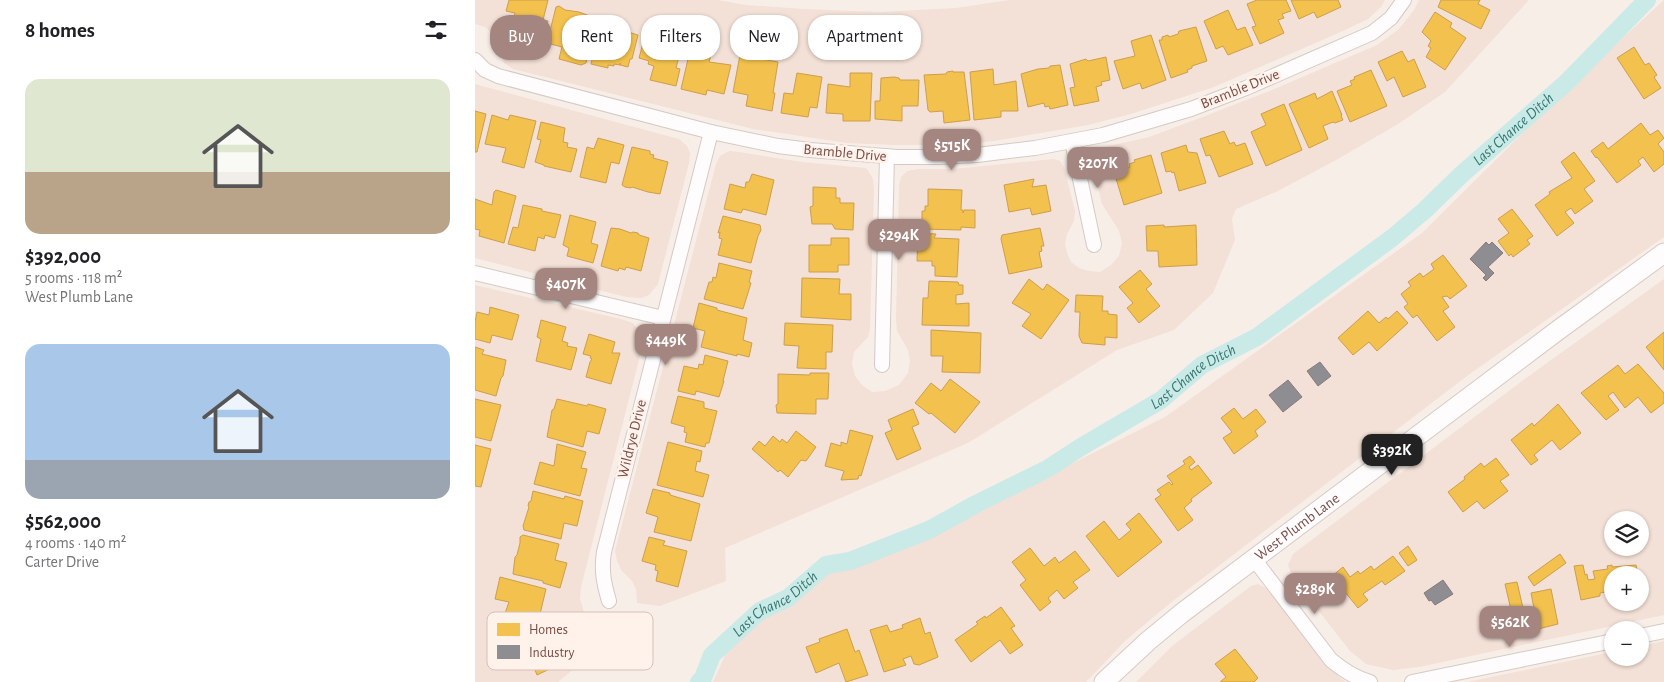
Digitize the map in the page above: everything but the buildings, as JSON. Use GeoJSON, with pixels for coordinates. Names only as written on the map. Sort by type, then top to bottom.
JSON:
{"type":"FeatureCollection","features":[{"type":"Feature","properties":{"kind":"main road","name":"West Plumb Lane"},"geometry":{"type":"LineString","coordinates":[[1104,682],[1168,624],[1664,252]]}},
{"type":"Feature","properties":{"kind":"street","name":"Bramble Drive"},"geometry":{"type":"LineString","coordinates":[[475,60],[485,70],[498,76],[711,132],[786,147],[887,156],[939,157],[977,155],[1035,148],[1103,135],[1191,109],[1246,88],[1373,32],[1391,18],[1404,0]]}},
{"type":"Feature","properties":{"kind":"street","name":"Wildrye Drive"},"geometry":{"type":"LineString","coordinates":[[609,601],[603,583],[602,567],[604,552],[711,132]]}},
{"type":"Feature","properties":{"kind":"street"},"geometry":{"type":"LineString","coordinates":[[1072,140],[1094,245]]}},
{"type":"Feature","properties":{"kind":"street"},"geometry":{"type":"LineString","coordinates":[[882,365],[887,156]]}},
{"type":"Feature","properties":{"kind":"street"},"geometry":{"type":"LineString","coordinates":[[475,273],[663,318]]}},
{"type":"Feature","properties":{"kind":"street"},"geometry":{"type":"LineString","coordinates":[[1254,559],[1331,660],[1346,672],[1361,680],[1370,682]]}},
{"type":"Feature","properties":{"kind":"street"},"geometry":{"type":"LineString","coordinates":[[1649,634],[1664,631]]}},
{"type":"Feature","properties":{"kind":"street"},"geometry":{"type":"LineString","coordinates":[[1413,682],[1604,643]]}},
{"type":"Feature","properties":{"kind":"shaded area"},"geometry":{"type":"Polygon","coordinates":[[[475,0],[718,0],[746,5],[880,12],[956,8],[1010,0],[1385,0],[1381,7],[1368,19],[1214,87],[1131,114],[1088,125],[994,141],[951,145],[847,143],[753,129],[513,69],[503,60],[552,60],[552,15],[490,15],[490,31],[485,27],[475,24],[475,0]]]}},
{"type":"Feature","properties":{"kind":"shaded area"},"geometry":{"type":"Polygon","coordinates":[[[1419,0],[1529,0],[1445,92],[1398,124],[1338,159],[1278,191],[1236,209],[1232,219],[1235,240],[1213,293],[1174,330],[1117,350],[968,443],[725,548],[726,581],[660,606],[637,603],[636,589],[632,581],[622,571],[615,551],[716,164],[720,156],[729,151],[739,152],[802,162],[866,168],[869,172],[873,179],[874,190],[870,329],[868,337],[854,352],[852,363],[855,376],[862,385],[872,392],[885,391],[899,385],[908,373],[910,361],[908,350],[897,331],[896,320],[899,186],[901,177],[907,171],[918,169],[953,169],[1054,159],[1060,161],[1064,167],[1075,211],[1074,221],[1067,234],[1065,244],[1067,253],[1071,262],[1079,268],[1100,272],[1111,265],[1119,256],[1122,243],[1119,231],[1102,204],[1092,164],[1094,153],[1100,148],[1149,137],[1200,118],[1272,90],[1377,45],[1399,29],[1414,10],[1419,0]]]}},
{"type":"Feature","properties":{"kind":"shaded area"},"geometry":{"type":"Polygon","coordinates":[[[1664,0],[1664,237],[1467,376],[1169,604],[1125,641],[1086,682],[713,682],[731,642],[835,568],[951,524],[1165,417],[1422,233],[1563,93],[1664,0]]]}},
{"type":"Feature","properties":{"kind":"shaded area"},"geometry":{"type":"Polygon","coordinates":[[[475,84],[679,139],[687,146],[690,153],[689,163],[658,284],[649,295],[641,298],[626,297],[475,258],[475,84]]]}},
{"type":"Feature","properties":{"kind":"shaded area"},"geometry":{"type":"Polygon","coordinates":[[[1664,279],[1664,615],[1636,621],[1604,621],[1604,628],[1419,667],[1393,670],[1366,664],[1350,651],[1293,578],[1288,565],[1293,554],[1526,378],[1664,279]]]}},
{"type":"Feature","properties":{"kind":"shaded area"},"geometry":{"type":"Polygon","coordinates":[[[475,285],[633,323],[640,333],[643,344],[581,587],[580,599],[584,612],[487,612],[487,670],[573,670],[558,682],[475,682],[475,285]]]}},
{"type":"Feature","properties":{"kind":"shaded area"},"geometry":{"type":"Polygon","coordinates":[[[1258,584],[1266,588],[1339,677],[1346,682],[1136,682],[1172,646],[1251,586],[1258,584]]]}},
{"type":"Feature","properties":{"kind":"shaded area"},"geometry":{"type":"Polygon","coordinates":[[[1664,641],[1664,682],[1467,682],[1604,654],[1604,666],[1649,666],[1649,644],[1664,641]]]}},
{"type":"Feature","properties":{"kind":"waterway","name":"Last Chance Ditch"},"geometry":{"type":"LineString","coordinates":[[699,682],[703,678],[712,655],[725,643],[760,611],[788,598],[826,565],[850,561],[929,530],[976,504],[1047,469],[1161,400],[1202,365],[1257,337],[1392,238],[1425,210],[1462,174],[1566,83],[1647,0]]}}]}
